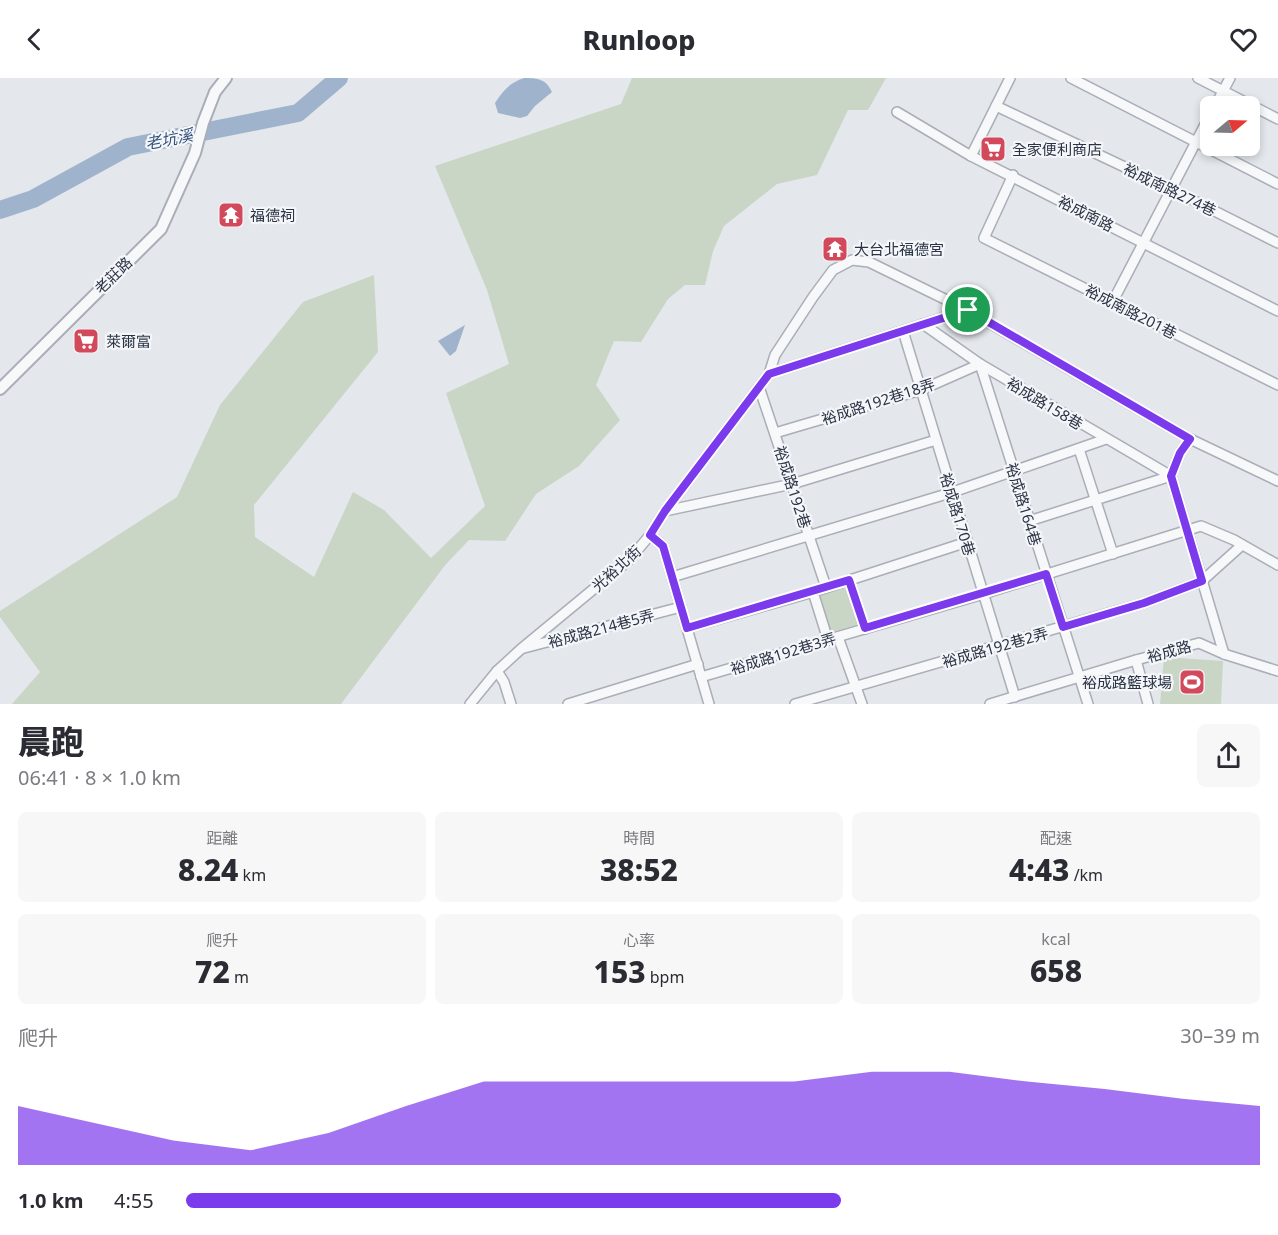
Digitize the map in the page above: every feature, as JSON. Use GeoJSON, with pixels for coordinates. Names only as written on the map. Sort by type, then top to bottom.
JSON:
{"type":"FeatureCollection","features":[{"type":"Feature","properties":{"kind":"street","name":"老莊路"},"geometry":{"type":"LineString","coordinates":[[0,389],[160,229],[195,153],[215,92],[226,78]]}},
{"type":"Feature","properties":{"kind":"street"},"geometry":{"type":"LineString","coordinates":[[971,156],[1010,78]]}},
{"type":"Feature","properties":{"kind":"street"},"geometry":{"type":"LineString","coordinates":[[1071,78],[1278,184]]}},
{"type":"Feature","properties":{"kind":"street"},"geometry":{"type":"LineString","coordinates":[[1198,78],[1278,119]]}},
{"type":"Feature","properties":{"kind":"street"},"geometry":{"type":"LineString","coordinates":[[1220,96],[1230,78]]}},
{"type":"Feature","properties":{"kind":"street","name":"裕成南路274巷"},"geometry":{"type":"LineString","coordinates":[[996,106],[1171,189],[1278,243]]}},
{"type":"Feature","properties":{"kind":"street","name":"裕成南路"},"geometry":{"type":"LineString","coordinates":[[897,112],[971,156],[1278,311]]}},
{"type":"Feature","properties":{"kind":"street"},"geometry":{"type":"LineString","coordinates":[[1113,301],[1200,134]]}},
{"type":"Feature","properties":{"kind":"street","name":"裕成南路201巷"},"geometry":{"type":"LineString","coordinates":[[1013,176],[984,238],[1278,385]]}},
{"type":"Feature","properties":{"kind":"street","name":"光裕北街"},"geometry":{"type":"LineString","coordinates":[[470,704],[497,671],[521,649],[630,559],[769,374],[775,355],[833,270],[852,260],[869,262],[968,310]]}},
{"type":"Feature","properties":{"kind":"street"},"geometry":{"type":"LineString","coordinates":[[769,374],[968,310],[1190,439],[1278,481]]}},
{"type":"Feature","properties":{"kind":"street","name":"裕成路158巷"},"geometry":{"type":"LineString","coordinates":[[923,324],[980,364],[1171,476]]}},
{"type":"Feature","properties":{"kind":"street","name":"裕成路170巷"},"geometry":{"type":"LineString","coordinates":[[903,331],[1015,697]]}},
{"type":"Feature","properties":{"kind":"street","name":"裕成路192巷18弄"},"geometry":{"type":"LineString","coordinates":[[775,433],[921,390],[980,364]]}},
{"type":"Feature","properties":{"kind":"street","name":"裕成路164巷"},"geometry":{"type":"LineString","coordinates":[[980,364],[1088,704]]}},
{"type":"Feature","properties":{"kind":"street","name":"裕成路192巷"},"geometry":{"type":"LineString","coordinates":[[759,387],[826,587]]}},
{"type":"Feature","properties":{"kind":"street"},"geometry":{"type":"LineString","coordinates":[[672,577],[952,492],[1106,439]]}},
{"type":"Feature","properties":{"kind":"street"},"geometry":{"type":"LineString","coordinates":[[1190,439],[1180,453],[1171,476],[1224,654]]}},
{"type":"Feature","properties":{"kind":"street"},"geometry":{"type":"LineString","coordinates":[[665,511],[792,484],[936,440]]}},
{"type":"Feature","properties":{"kind":"street"},"geometry":{"type":"LineString","coordinates":[[1078,449],[1113,554]]}},
{"type":"Feature","properties":{"kind":"street"},"geometry":{"type":"LineString","coordinates":[[1029,521],[1171,476]]}},
{"type":"Feature","properties":{"kind":"street","name":"裕成路192巷3弄"},"geometry":{"type":"LineString","coordinates":[[701,678],[1201,526],[1278,565]]}},
{"type":"Feature","properties":{"kind":"street"},"geometry":{"type":"LineString","coordinates":[[650,535],[663,546],[709,704]]}},
{"type":"Feature","properties":{"kind":"street"},"geometry":{"type":"LineString","coordinates":[[687,628],[813,592],[967,542]]}},
{"type":"Feature","properties":{"kind":"street"},"geometry":{"type":"LineString","coordinates":[[1202,581],[1242,545]]}},
{"type":"Feature","properties":{"kind":"street"},"geometry":{"type":"LineString","coordinates":[[849,580],[865,628]]}},
{"type":"Feature","properties":{"kind":"street","name":"裕成路192巷2弄"},"geometry":{"type":"LineString","coordinates":[[795,704],[1144,603],[1202,581]]}},
{"type":"Feature","properties":{"kind":"street"},"geometry":{"type":"LineString","coordinates":[[813,592],[862,704]]}},
{"type":"Feature","properties":{"kind":"street","name":"裕成路214巷5弄"},"geometry":{"type":"LineString","coordinates":[[521,649],[681,607]]}},
{"type":"Feature","properties":{"kind":"street","name":"裕成路"},"geometry":{"type":"LineString","coordinates":[[990,704],[1199,643],[1224,654],[1278,671]]}},
{"type":"Feature","properties":{"kind":"street"},"geometry":{"type":"LineString","coordinates":[[1136,660],[1148,704]]}},
{"type":"Feature","properties":{"kind":"street"},"geometry":{"type":"LineString","coordinates":[[568,704],[698,664]]}},
{"type":"Feature","properties":{"kind":"street"},"geometry":{"type":"LineString","coordinates":[[497,671],[504,682],[511,704]]}},
{"type":"Feature","properties":{"kind":"green space"},"geometry":{"type":"Polygon","coordinates":[[[632,78],[886,78],[868,110],[848,110],[817,175],[777,184],[724,226],[713,251],[705,285],[685,285],[668,299],[641,342],[614,341],[596,385],[620,420],[579,466],[536,494],[505,541],[469,540],[446,564],[341,704],[12,704],[40,672],[0,617],[0,611],[177,497],[220,405],[303,302],[374,275],[378,352],[254,505],[255,537],[314,577],[353,492],[384,510],[431,558],[485,506],[446,393],[509,364],[487,290],[435,166],[621,104],[632,78]]]}},
{"type":"Feature","properties":{"kind":"green space"},"geometry":{"type":"Polygon","coordinates":[[[846,588],[859,624],[829,633],[817,596],[846,588]]]}},
{"type":"Feature","properties":{"kind":"green space","name":"裕成路籃球場"},"geometry":{"type":"Polygon","coordinates":[[[1164,657],[1223,661],[1221,704],[1160,704],[1164,657]]]}},
{"type":"Feature","properties":{"kind":"water"},"geometry":{"type":"Polygon","coordinates":[[[524,78],[541,80],[552,92],[527,116],[520,118],[498,113],[495,103],[510,85],[524,78]]]}},
{"type":"Feature","properties":{"kind":"water"},"geometry":{"type":"Polygon","coordinates":[[[465,325],[456,351],[450,356],[438,341],[465,325]]]}},
{"type":"Feature","properties":{"kind":"waterway","name":"老坑溪"},"geometry":{"type":"LineString","coordinates":[[0,210],[33,199],[128,147],[298,113],[339,78]]}},
{"type":"Feature","properties":{"kind":"place","name":"全家便利商店"},"geometry":{"type":"Point","coordinates":[993,149]}},
{"type":"Feature","properties":{"kind":"place","name":"福德祠"},"geometry":{"type":"Point","coordinates":[231,215]}},
{"type":"Feature","properties":{"kind":"place","name":"大台北福德宮"},"geometry":{"type":"Point","coordinates":[835,249]}},
{"type":"Feature","properties":{"kind":"place","name":"萊爾富"},"geometry":{"type":"Point","coordinates":[86,341]}},
{"type":"Feature","properties":{"kind":"place","name":"裕成路籃球場"},"geometry":{"type":"Point","coordinates":[1192,682]}},
{"type":"Feature","properties":{"kind":"route"},"geometry":{"type":"LineString","coordinates":[[968,310],[1190,439],[1180,453],[1171,476],[1202,581],[1144,603],[1063,627],[1046,574],[865,628],[849,580],[687,628],[663,546],[650,535],[665,511],[769,374],[968,310]]}}]}
